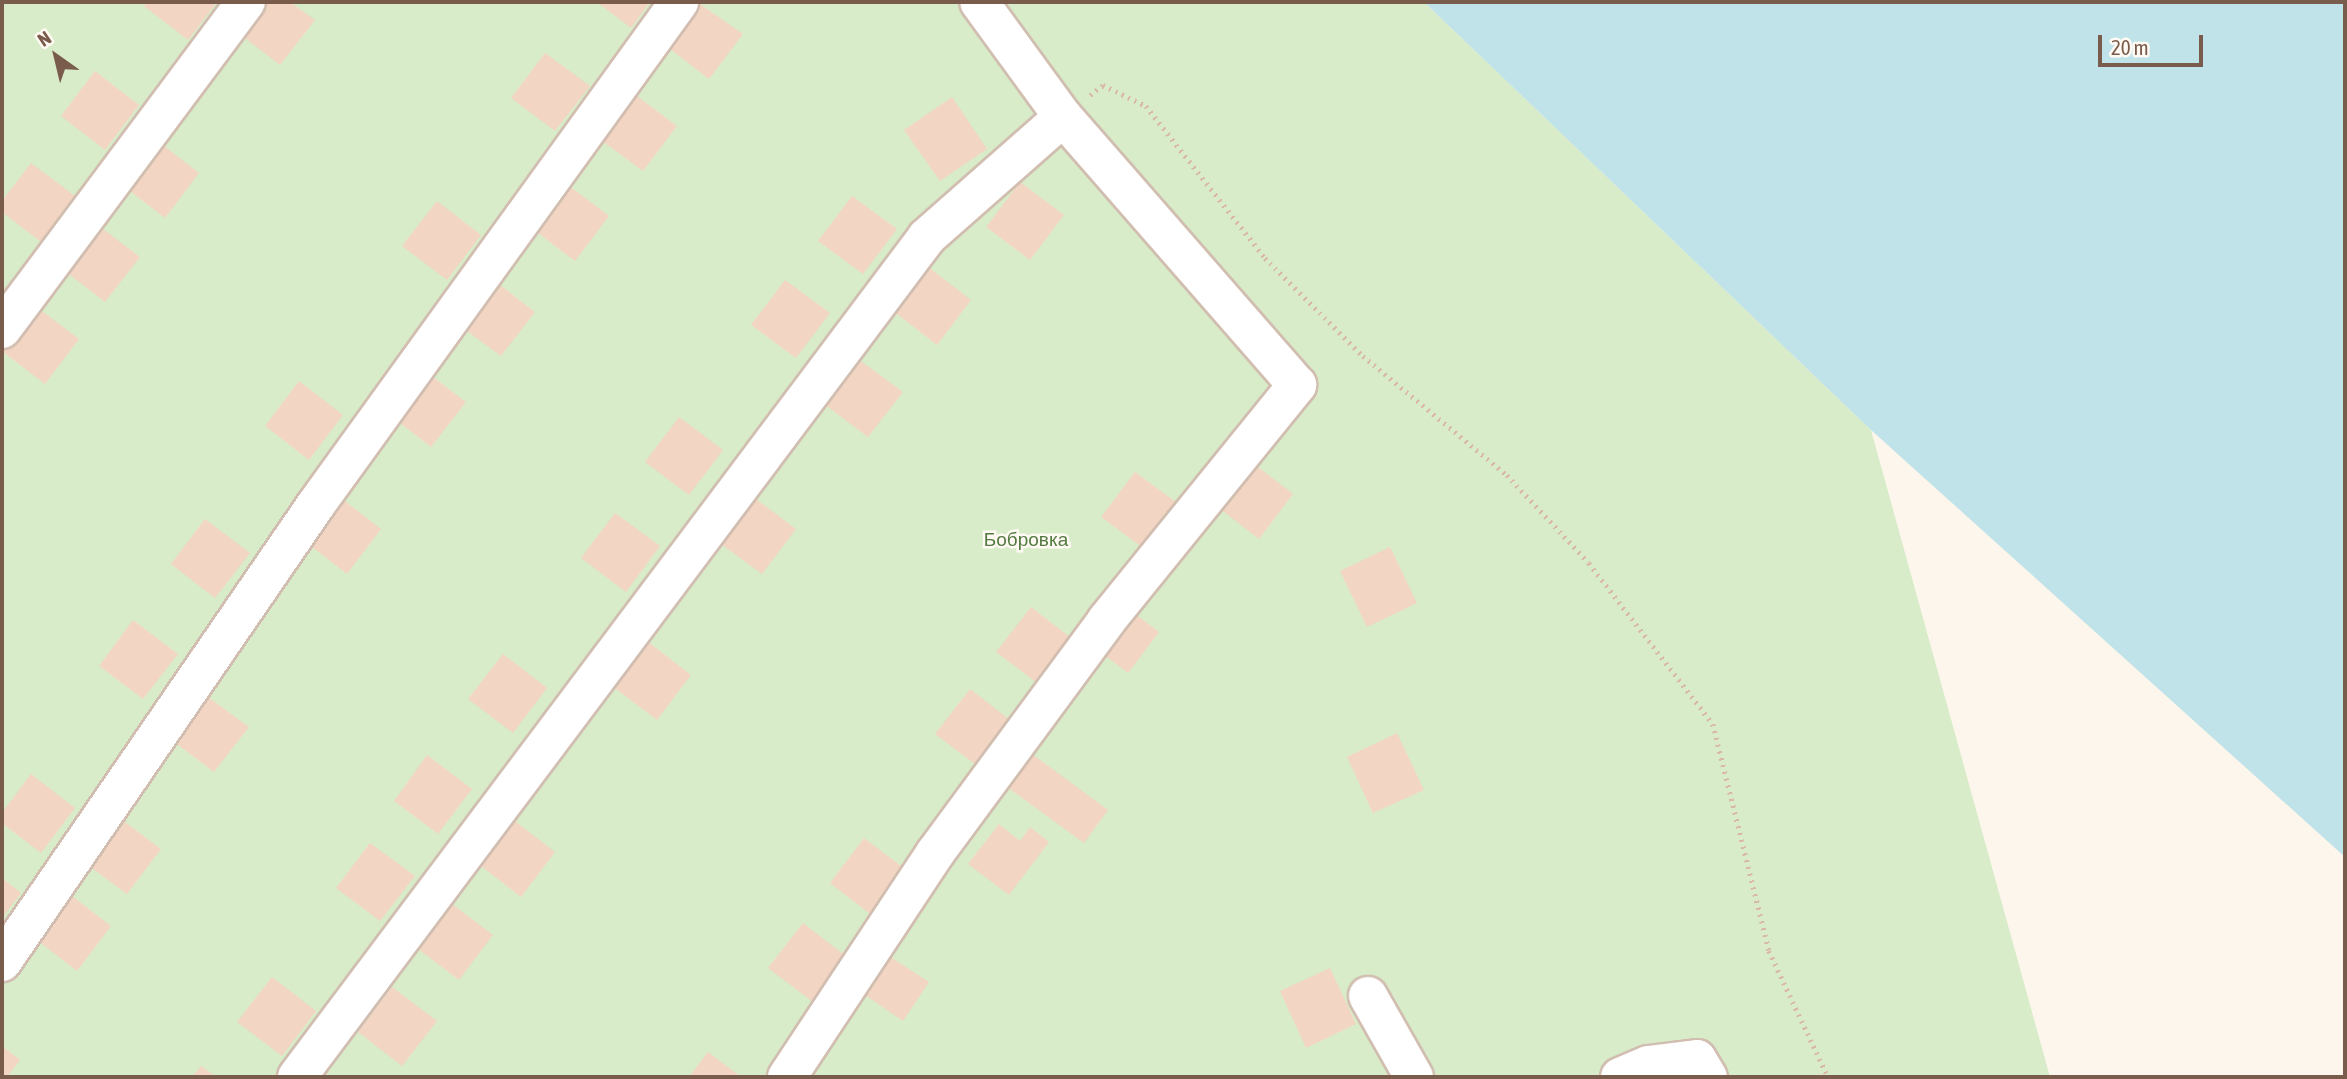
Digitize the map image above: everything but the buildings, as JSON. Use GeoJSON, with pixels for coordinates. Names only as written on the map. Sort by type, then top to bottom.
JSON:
{"type":"FeatureCollection","features":[{"type":"Feature","properties":{"kind":"street"},"geometry":{"type":"LineString","coordinates":[[2,329],[246,2]]}},
{"type":"Feature","properties":{"kind":"street"},"geometry":{"type":"LineString","coordinates":[[2,962],[315,506],[679,2]]}},
{"type":"Feature","properties":{"kind":"street"},"geometry":{"type":"LineString","coordinates":[[787,1077],[936,852],[1106,621],[1297,385],[1063,117],[979,2]]}},
{"type":"Feature","properties":{"kind":"street"},"geometry":{"type":"LineString","coordinates":[[297,1077],[927,237],[1063,117]]}},
{"type":"Feature","properties":{"kind":"street"},"geometry":{"type":"LineString","coordinates":[[1368,996],[1414,1077]]}},
{"type":"Feature","properties":{"kind":"street"},"geometry":{"type":"LineString","coordinates":[[1620,1077],[1648,1065],[1697,1059],[1708,1077]]}},
{"type":"Feature","properties":{"kind":"path"},"geometry":{"type":"LineString","coordinates":[[1063,117],[1103,85],[1146,106],[1265,258],[1363,356],[1507,475],[1589,563],[1713,724],[1769,951],[1828,1077]]}},
{"type":"Feature","properties":{"kind":"green space","name":"Бобровка"},"geometry":{"type":"Polygon","coordinates":[[[2,2],[1424,2],[1871,430],[2050,1077],[2,1077],[2,2]]]}},
{"type":"Feature","properties":{"kind":"water"},"geometry":{"type":"Polygon","coordinates":[[[1424,2],[2345,2],[2345,857],[1871,430],[1424,2]]]}}]}
